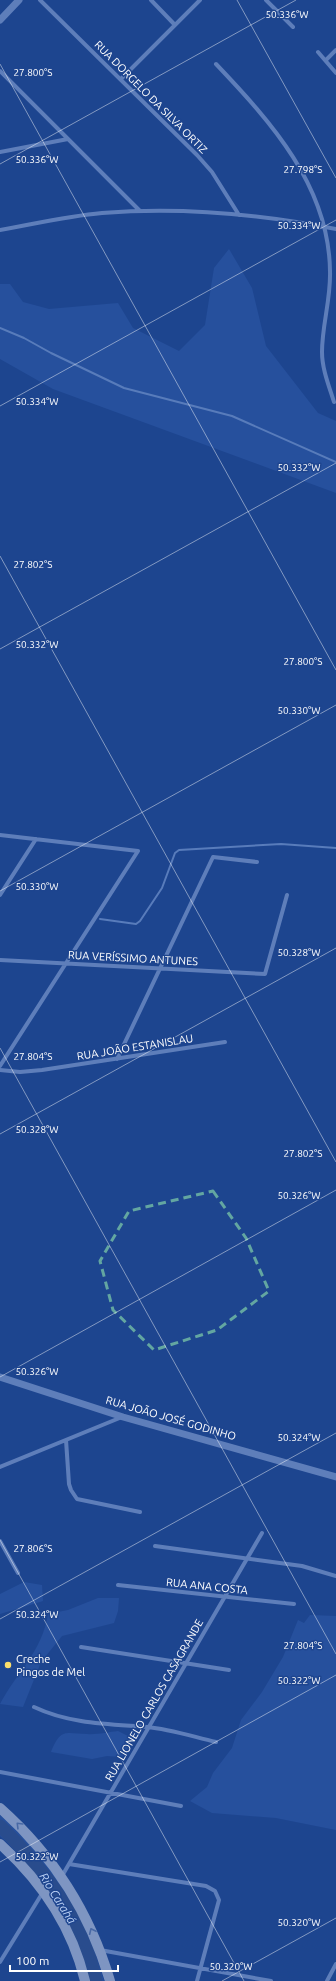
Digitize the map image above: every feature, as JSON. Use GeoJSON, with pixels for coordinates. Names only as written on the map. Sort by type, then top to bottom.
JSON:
{"type":"FeatureCollection","features":[{"type":"Feature","properties":{"kind":"main road"},"geometry":{"type":"LineString","coordinates":[[0,1808],[24,1830],[62,1876],[83,1914],[100,1950],[110,1981]]}},
{"type":"Feature","properties":{"kind":"main road"},"geometry":{"type":"LineString","coordinates":[[0,1844],[26,1870],[43,1891],[72,1941],[85,1981]]}},
{"type":"Feature","properties":{"kind":"street"},"geometry":{"type":"LineString","coordinates":[[0,20],[19,0]]}},
{"type":"Feature","properties":{"kind":"street","name":"RUA DORGELO DA SILVA ORTIZ"},"geometry":{"type":"LineString","coordinates":[[40,0],[197,155],[216,178],[239,215]]}},
{"type":"Feature","properties":{"kind":"street"},"geometry":{"type":"LineString","coordinates":[[150,0],[176,25]]}},
{"type":"Feature","properties":{"kind":"street"},"geometry":{"type":"LineString","coordinates":[[121,79],[200,0]]}},
{"type":"Feature","properties":{"kind":"street"},"geometry":{"type":"LineString","coordinates":[[266,0],[293,27]]}},
{"type":"Feature","properties":{"kind":"street"},"geometry":{"type":"LineString","coordinates":[[326,60],[336,50]]}},
{"type":"Feature","properties":{"kind":"street"},"geometry":{"type":"LineString","coordinates":[[318,52],[336,73]]}},
{"type":"Feature","properties":{"kind":"street"},"geometry":{"type":"LineString","coordinates":[[216,64],[259,110],[285,145],[308,182],[318,205],[325,227],[330,271],[322,354],[325,372],[334,402]]}},
{"type":"Feature","properties":{"kind":"street"},"geometry":{"type":"LineString","coordinates":[[0,71],[140,211]]}},
{"type":"Feature","properties":{"kind":"street"},"geometry":{"type":"LineString","coordinates":[[0,152],[68,139]]}},
{"type":"Feature","properties":{"kind":"street"},"geometry":{"type":"LineString","coordinates":[[0,230],[101,214],[140,211],[239,215],[336,229]]}},
{"type":"Feature","properties":{"kind":"street"},"geometry":{"type":"LineString","coordinates":[[0,835],[138,851],[0,1066]]}},
{"type":"Feature","properties":{"kind":"street"},"geometry":{"type":"LineString","coordinates":[[0,895],[36,839]]}},
{"type":"Feature","properties":{"kind":"street"},"geometry":{"type":"LineString","coordinates":[[117,1058],[213,857],[257,862]]}},
{"type":"Feature","properties":{"kind":"street","name":"RUA VERÍSSIMO ANTUNES"},"geometry":{"type":"LineString","coordinates":[[0,960],[265,974],[287,895]]}},
{"type":"Feature","properties":{"kind":"street","name":"RUA JOÃO ESTANISLAU"},"geometry":{"type":"LineString","coordinates":[[0,1070],[32,1072],[225,1042]]}},
{"type":"Feature","properties":{"kind":"street","name":"RUA JOÃO JOSÉ GODINHO"},"geometry":{"type":"LineString","coordinates":[[0,1377],[123,1417],[336,1477]]}},
{"type":"Feature","properties":{"kind":"street"},"geometry":{"type":"LineString","coordinates":[[0,1467],[123,1417]]}},
{"type":"Feature","properties":{"kind":"street"},"geometry":{"type":"LineString","coordinates":[[66,1440],[69,1484],[77,1499],[140,1512]]}},
{"type":"Feature","properties":{"kind":"street","name":"RUA LIONELO CARLOS CASAGRANDE"},"geometry":{"type":"LineString","coordinates":[[62,1876],[262,1533]]}},
{"type":"Feature","properties":{"kind":"street"},"geometry":{"type":"LineString","coordinates":[[0,1541],[18,1573]]}},
{"type":"Feature","properties":{"kind":"street"},"geometry":{"type":"LineString","coordinates":[[155,1546],[302,1566],[336,1576]]}},
{"type":"Feature","properties":{"kind":"street","name":"RUA ANA COSTA"},"geometry":{"type":"LineString","coordinates":[[118,1585],[294,1604]]}},
{"type":"Feature","properties":{"kind":"street"},"geometry":{"type":"LineString","coordinates":[[81,1647],[229,1670]]}},
{"type":"Feature","properties":{"kind":"street"},"geometry":{"type":"LineString","coordinates":[[34,1707],[48,1713],[81,1722],[99,1725],[149,1727],[216,1742]]}},
{"type":"Feature","properties":{"kind":"street"},"geometry":{"type":"LineString","coordinates":[[0,1772],[181,1806]]}},
{"type":"Feature","properties":{"kind":"street"},"geometry":{"type":"LineString","coordinates":[[69,1864],[206,1886],[215,1891],[219,1900],[197,1981]]}},
{"type":"Feature","properties":{"kind":"street"},"geometry":{"type":"LineString","coordinates":[[0,1962],[43,1891]]}},
{"type":"Feature","properties":{"kind":"street"},"geometry":{"type":"LineString","coordinates":[[100,1950],[271,1981]]}},
{"type":"Feature","properties":{"kind":"street"},"geometry":{"type":"LineString","coordinates":[[327,1981],[336,1964]]}},
{"type":"Feature","properties":{"kind":"highlighted area"},"geometry":{"type":"Polygon","coordinates":[[[213,1191],[246,1238],[269,1291],[217,1330],[154,1350],[113,1310],[100,1261],[129,1211],[213,1191]]]}},
{"type":"Feature","properties":{"kind":"shaded area"},"geometry":{"type":"Polygon","coordinates":[[[229,249],[252,288],[266,346],[318,413],[336,421],[336,493],[53,389],[0,359],[0,284],[10,284],[23,302],[49,309],[118,303],[133,328],[179,351],[205,325],[214,268],[229,249]]]}},
{"type":"Feature","properties":{"kind":"shaded area"},"geometry":{"type":"Polygon","coordinates":[[[24,1582],[42,1585],[43,1601],[0,1614],[0,1594],[24,1582]]]}},
{"type":"Feature","properties":{"kind":"shaded area"},"geometry":{"type":"Polygon","coordinates":[[[98,1598],[119,1598],[118,1611],[114,1623],[62,1636],[41,1662],[23,1707],[0,1704],[35,1651],[45,1627],[48,1614],[68,1610],[98,1598]]]}},
{"type":"Feature","properties":{"kind":"shaded area"},"geometry":{"type":"Polygon","coordinates":[[[310,1615],[336,1616],[336,1830],[276,1818],[212,1813],[190,1801],[207,1787],[213,1773],[232,1748],[241,1720],[262,1692],[283,1657],[298,1620],[304,1623],[310,1615]]]}},
{"type":"Feature","properties":{"kind":"shaded area"},"geometry":{"type":"Polygon","coordinates":[[[118,1731],[134,1739],[122,1757],[107,1756],[92,1759],[51,1752],[61,1735],[69,1733],[94,1734],[118,1731]]]}},
{"type":"Feature","properties":{"kind":"shaded area"},"geometry":{"type":"Polygon","coordinates":[[[0,1815],[36,1851],[64,1890],[87,1933],[104,1981],[91,1981],[77,1940],[56,1902],[30,1867],[0,1836],[0,1815]]]}},
{"type":"Feature","properties":{"kind":"waterway"},"geometry":{"type":"LineString","coordinates":[[0,328],[24,338],[51,353],[124,388],[232,416],[336,462]]}},
{"type":"Feature","properties":{"kind":"waterway"},"geometry":{"type":"LineString","coordinates":[[100,919],[136,924],[140,921],[162,888],[175,853],[179,850],[281,844],[336,848]]}},
{"type":"Feature","properties":{"kind":"waterway","name":"Rio Carahá"},"geometry":{"type":"LineString","coordinates":[[0,1826],[32,1860],[60,1897],[82,1937],[96,1981]]}},
{"type":"Feature","properties":{"kind":"place","name":"Creche Pingos de Mel"},"geometry":{"type":"Point","coordinates":[8,1665]}}]}
